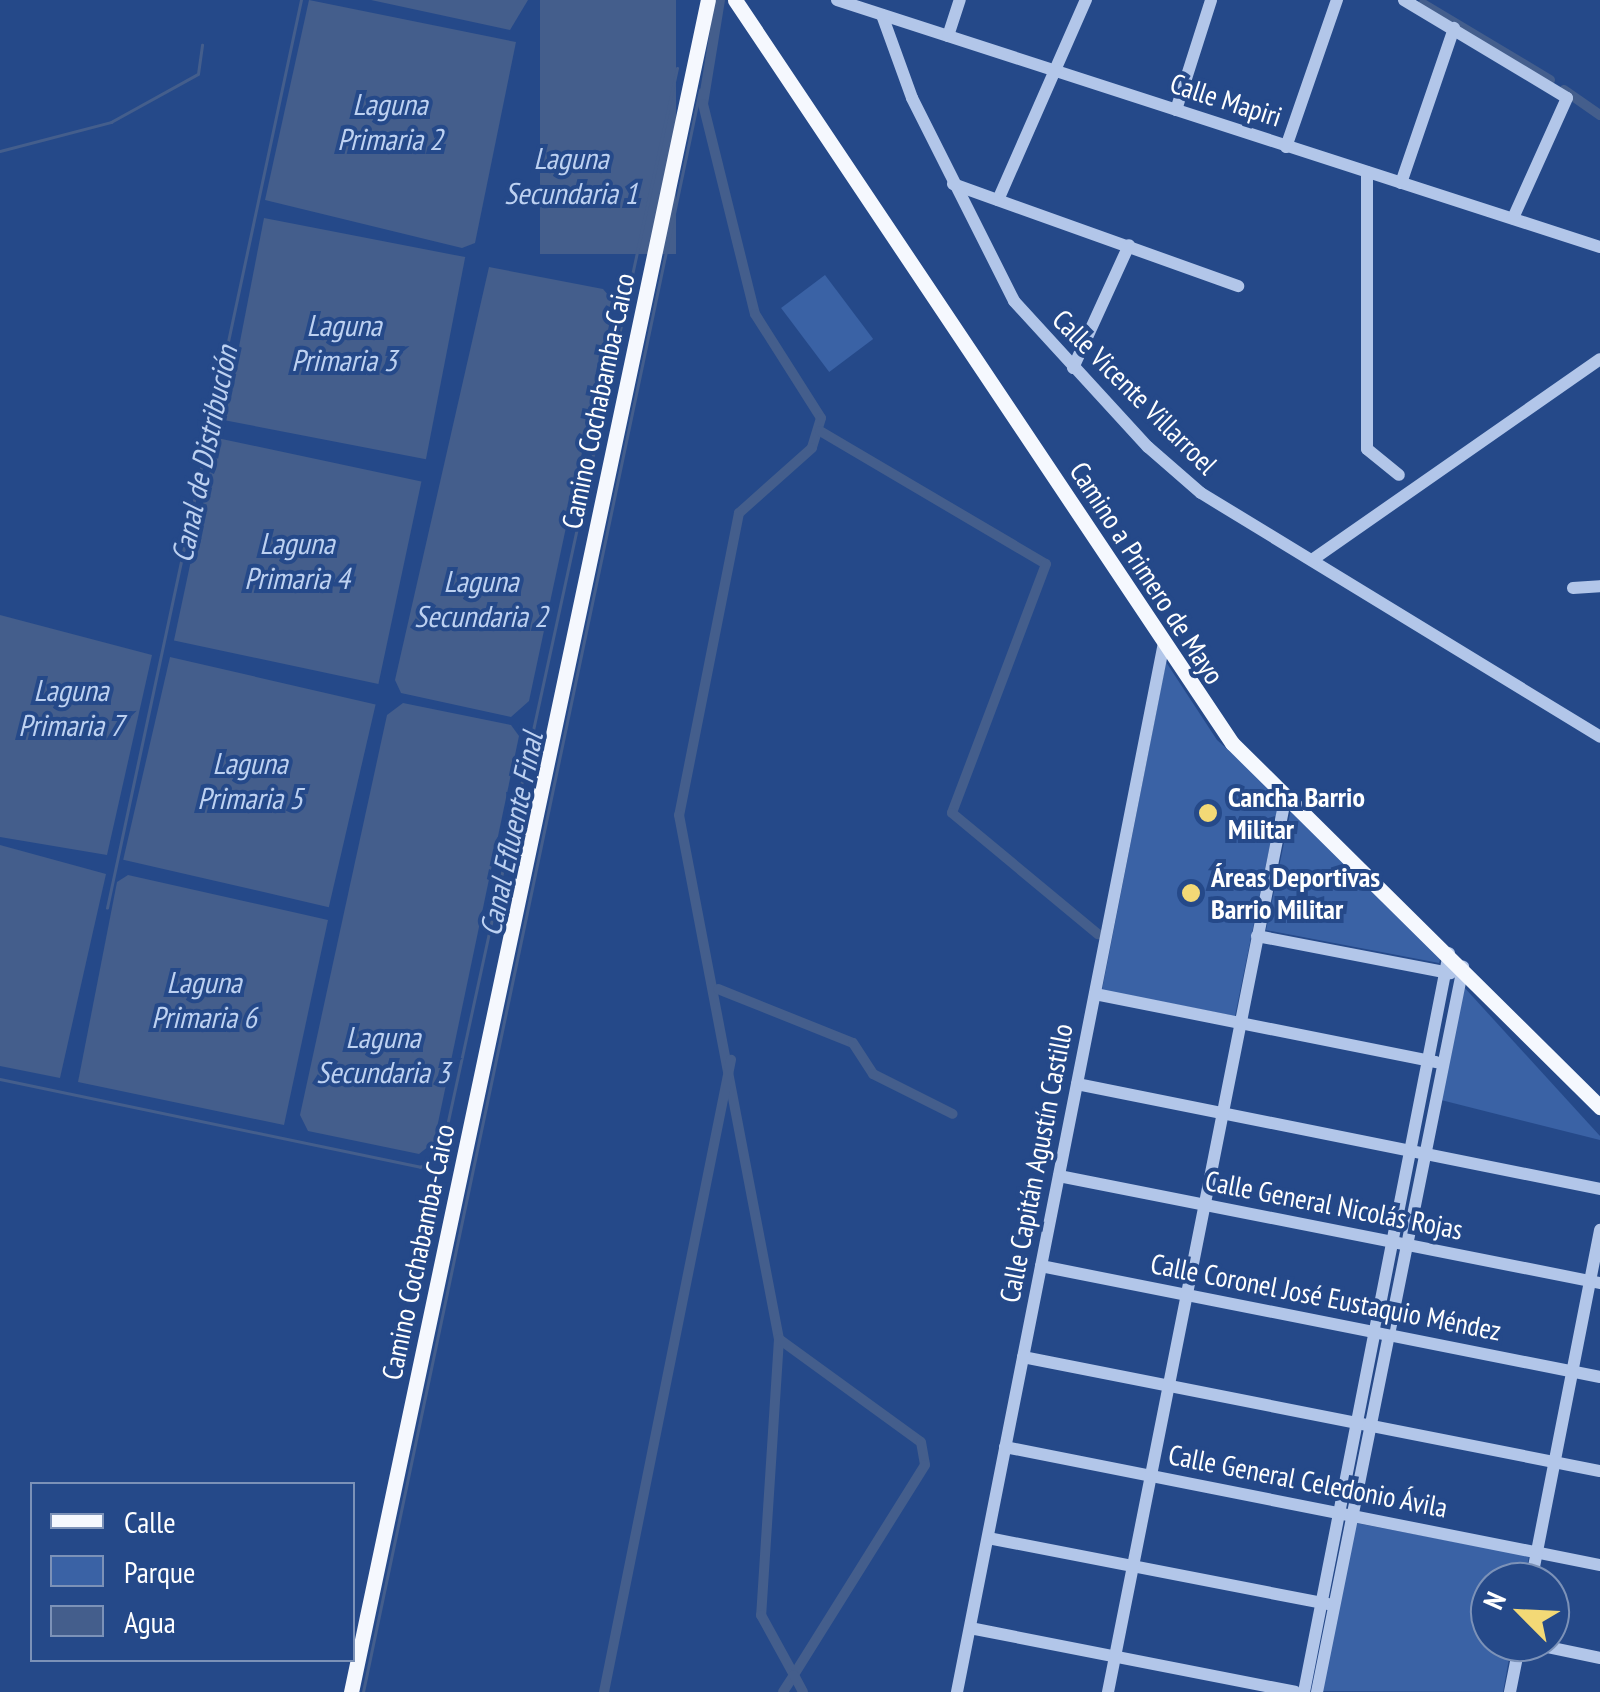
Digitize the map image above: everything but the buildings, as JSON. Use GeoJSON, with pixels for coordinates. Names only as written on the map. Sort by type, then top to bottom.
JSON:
{"type":"FeatureCollection","features":[{"type":"Feature","properties":{"kind":"main road","name":"Camino Cochabamba-Caico"},"geometry":{"type":"LineString","coordinates":[[350,1692],[708,0]]}},
{"type":"Feature","properties":{"kind":"main road","name":"Camino a Primero de Mayo"},"geometry":{"type":"LineString","coordinates":[[735,0],[1232,743],[1449,953],[1455,971],[1600,1107]]}},
{"type":"Feature","properties":{"kind":"street","name":"Calle Mapiri"},"geometry":{"type":"LineString","coordinates":[[837,0],[1600,248]]}},
{"type":"Feature","properties":{"kind":"street"},"geometry":{"type":"LineString","coordinates":[[948,36],[960,0]]}},
{"type":"Feature","properties":{"kind":"street"},"geometry":{"type":"LineString","coordinates":[[998,200],[1058,72],[1086,0]]}},
{"type":"Feature","properties":{"kind":"street"},"geometry":{"type":"LineString","coordinates":[[1176,110],[1211,0]]}},
{"type":"Feature","properties":{"kind":"street"},"geometry":{"type":"LineString","coordinates":[[1286,146],[1336,0]]}},
{"type":"Feature","properties":{"kind":"street"},"geometry":{"type":"LineString","coordinates":[[1404,0],[1570,103],[1513,218]]}},
{"type":"Feature","properties":{"kind":"street","name":"Calle Vicente Villarroel"},"geometry":{"type":"LineString","coordinates":[[882,15],[953,184],[1014,301],[1072,368],[1183,479],[1600,737]]}},
{"type":"Feature","properties":{"kind":"street"},"geometry":{"type":"LineString","coordinates":[[1402,183],[1454,28]]}},
{"type":"Feature","properties":{"kind":"street"},"geometry":{"type":"LineString","coordinates":[[1368,172],[1367,448],[1399,476]]}},
{"type":"Feature","properties":{"kind":"street"},"geometry":{"type":"LineString","coordinates":[[953,184],[1238,286]]}},
{"type":"Feature","properties":{"kind":"street"},"geometry":{"type":"LineString","coordinates":[[1072,368],[1129,246]]}},
{"type":"Feature","properties":{"kind":"street"},"geometry":{"type":"LineString","coordinates":[[1312,560],[1600,359]]}},
{"type":"Feature","properties":{"kind":"street"},"geometry":{"type":"LineString","coordinates":[[1573,588],[1600,586]]}},
{"type":"Feature","properties":{"kind":"street","name":"Calle Capitán Agustín Castillo"},"geometry":{"type":"LineString","coordinates":[[957,1692],[1164,643]]}},
{"type":"Feature","properties":{"kind":"street"},"geometry":{"type":"LineString","coordinates":[[1108,1692],[1286,795]]}},
{"type":"Feature","properties":{"kind":"street"},"geometry":{"type":"LineString","coordinates":[[1257,936],[1455,971],[1345,1514],[1317,1692]]}},
{"type":"Feature","properties":{"kind":"street"},"geometry":{"type":"LineString","coordinates":[[1095,994],[1434,1062]]}},
{"type":"Feature","properties":{"kind":"street"},"geometry":{"type":"LineString","coordinates":[[1077,1084],[1600,1189]]}},
{"type":"Feature","properties":{"kind":"street","name":"Calle General Nicolás Rojas"},"geometry":{"type":"LineString","coordinates":[[1059,1176],[1595,1282]]}},
{"type":"Feature","properties":{"kind":"street"},"geometry":{"type":"LineString","coordinates":[[1535,1562],[1572,1372],[1595,1282],[1600,1230]]}},
{"type":"Feature","properties":{"kind":"street","name":"Calle Coronel José Eustaquio Méndez"},"geometry":{"type":"LineString","coordinates":[[1041,1266],[1600,1377]]}},
{"type":"Feature","properties":{"kind":"street"},"geometry":{"type":"LineString","coordinates":[[1023,1357],[1600,1471]]}},
{"type":"Feature","properties":{"kind":"street","name":"Calle General Celedonio Ávila"},"geometry":{"type":"LineString","coordinates":[[1006,1447],[1600,1565]]}},
{"type":"Feature","properties":{"kind":"street"},"geometry":{"type":"LineString","coordinates":[[988,1538],[1328,1604]]}},
{"type":"Feature","properties":{"kind":"street"},"geometry":{"type":"LineString","coordinates":[[1304,1692],[1328,1604]]}},
{"type":"Feature","properties":{"kind":"street"},"geometry":{"type":"LineString","coordinates":[[970,1628],[1295,1692]]}},
{"type":"Feature","properties":{"kind":"street"},"geometry":{"type":"LineString","coordinates":[[1570,1652],[1600,1658]]}},
{"type":"Feature","properties":{"kind":"street"},"geometry":{"type":"LineString","coordinates":[[1510,1692],[1517,1662]]}},
{"type":"Feature","properties":{"kind":"green space"},"geometry":{"type":"Polygon","coordinates":[[[825,275],[873,339],[829,372],[781,308],[825,275]]]}},
{"type":"Feature","properties":{"kind":"green space","name":"Áreas Deportivas Barrio Militar"},"geometry":{"type":"Polygon","coordinates":[[[1166,662],[1217,740],[1280,796],[1235,1016],[1102,990],[1166,662]]]}},
{"type":"Feature","properties":{"kind":"green space","name":"Áreas Deportivas Barrio Militar"},"geometry":{"type":"Polygon","coordinates":[[[1291,809],[1441,956],[1439,963],[1266,930],[1291,809]]]}},
{"type":"Feature","properties":{"kind":"green space"},"geometry":{"type":"Polygon","coordinates":[[[1463,986],[1600,1136],[1600,1140],[1441,1100],[1463,986]]]}},
{"type":"Feature","properties":{"kind":"green space"},"geometry":{"type":"Polygon","coordinates":[[[1356,1523],[1529,1556],[1528,1562],[1470,1562],[1470,1662],[1508,1662],[1503,1692],[1322,1691],[1356,1523]]]}},
{"type":"Feature","properties":{"kind":"water","name":"Laguna Primaria 2"},"geometry":{"type":"Polygon","coordinates":[[[309,0],[516,42],[475,243],[462,248],[265,200],[309,0]]]}},
{"type":"Feature","properties":{"kind":"water"},"geometry":{"type":"Polygon","coordinates":[[[371,0],[528,0],[510,30],[371,0]]]}},
{"type":"Feature","properties":{"kind":"water","name":"Laguna Secundaria 1"},"geometry":{"type":"Polygon","coordinates":[[[540,0],[676,0],[676,254],[540,254],[540,0]]]}},
{"type":"Feature","properties":{"kind":"water","name":"Laguna Primaria 3"},"geometry":{"type":"Polygon","coordinates":[[[264,218],[465,257],[426,459],[225,420],[264,218]]]}},
{"type":"Feature","properties":{"kind":"water","name":"Laguna Secundaria 2"},"geometry":{"type":"Polygon","coordinates":[[[489,267],[603,289],[614,302],[529,701],[511,717],[401,693],[395,680],[489,267]]]}},
{"type":"Feature","properties":{"kind":"water","name":"Laguna Primaria 4"},"geometry":{"type":"Polygon","coordinates":[[[217,438],[421,481],[378,684],[174,640],[217,438]]]}},
{"type":"Feature","properties":{"kind":"water","name":"Laguna Primaria 7"},"geometry":{"type":"Polygon","coordinates":[[[0,615],[152,655],[107,855],[0,837],[0,615]]]}},
{"type":"Feature","properties":{"kind":"water","name":"Laguna Primaria 5"},"geometry":{"type":"Polygon","coordinates":[[[170,657],[376,704],[329,907],[123,860],[170,657]]]}},
{"type":"Feature","properties":{"kind":"water","name":"Laguna Secundaria 3"},"geometry":{"type":"Polygon","coordinates":[[[403,703],[511,725],[519,736],[434,1142],[419,1154],[308,1131],[300,1115],[387,715],[403,703]]]}},
{"type":"Feature","properties":{"kind":"water"},"geometry":{"type":"Polygon","coordinates":[[[0,845],[106,874],[60,1078],[0,1066],[0,845]]]}},
{"type":"Feature","properties":{"kind":"water","name":"Laguna Primaria 6"},"geometry":{"type":"Polygon","coordinates":[[[128,875],[328,920],[284,1125],[78,1082],[117,882],[128,875]]]}},
{"type":"Feature","properties":{"kind":"waterway","name":"Canal de Distribución"},"geometry":{"type":"LineString","coordinates":[[107,908],[301,0]]}},
{"type":"Feature","properties":{"kind":"waterway"},"geometry":{"type":"LineString","coordinates":[[720,0],[703,104],[755,314],[821,418],[812,448],[739,513],[679,815],[779,1339],[761,1615],[794,1675],[783,1692]]}},
{"type":"Feature","properties":{"kind":"waterway"},"geometry":{"type":"LineString","coordinates":[[1423,4],[1550,80]]}},
{"type":"Feature","properties":{"kind":"waterway"},"geometry":{"type":"LineString","coordinates":[[0,151],[111,122],[198,74],[202,45]]}},
{"type":"Feature","properties":{"kind":"waterway","name":"Canal Efluente Final"},"geometry":{"type":"LineString","coordinates":[[0,1079],[420,1167],[440,1158],[677,68]]}},
{"type":"Feature","properties":{"kind":"waterway"},"geometry":{"type":"LineString","coordinates":[[363,1692],[700,90]]}},
{"type":"Feature","properties":{"kind":"waterway"},"geometry":{"type":"LineString","coordinates":[[1564,90],[1600,115]]}},
{"type":"Feature","properties":{"kind":"waterway"},"geometry":{"type":"LineString","coordinates":[[820,431],[1046,564],[952,813],[1098,934]]}},
{"type":"Feature","properties":{"kind":"waterway"},"geometry":{"type":"LineString","coordinates":[[718,989],[853,1043],[873,1074],[953,1114]]}},
{"type":"Feature","properties":{"kind":"waterway"},"geometry":{"type":"LineString","coordinates":[[604,1692],[731,1060]]}},
{"type":"Feature","properties":{"kind":"waterway"},"geometry":{"type":"LineString","coordinates":[[779,1339],[921,1442],[925,1465],[794,1675],[803,1692]]}},
{"type":"Feature","properties":{"kind":"place","name":"Cancha Barrio Militar"},"geometry":{"type":"Point","coordinates":[1208,813]}},
{"type":"Feature","properties":{"kind":"place","name":"Áreas Deportivas Barrio Militar"},"geometry":{"type":"Point","coordinates":[1191,893]}}]}
